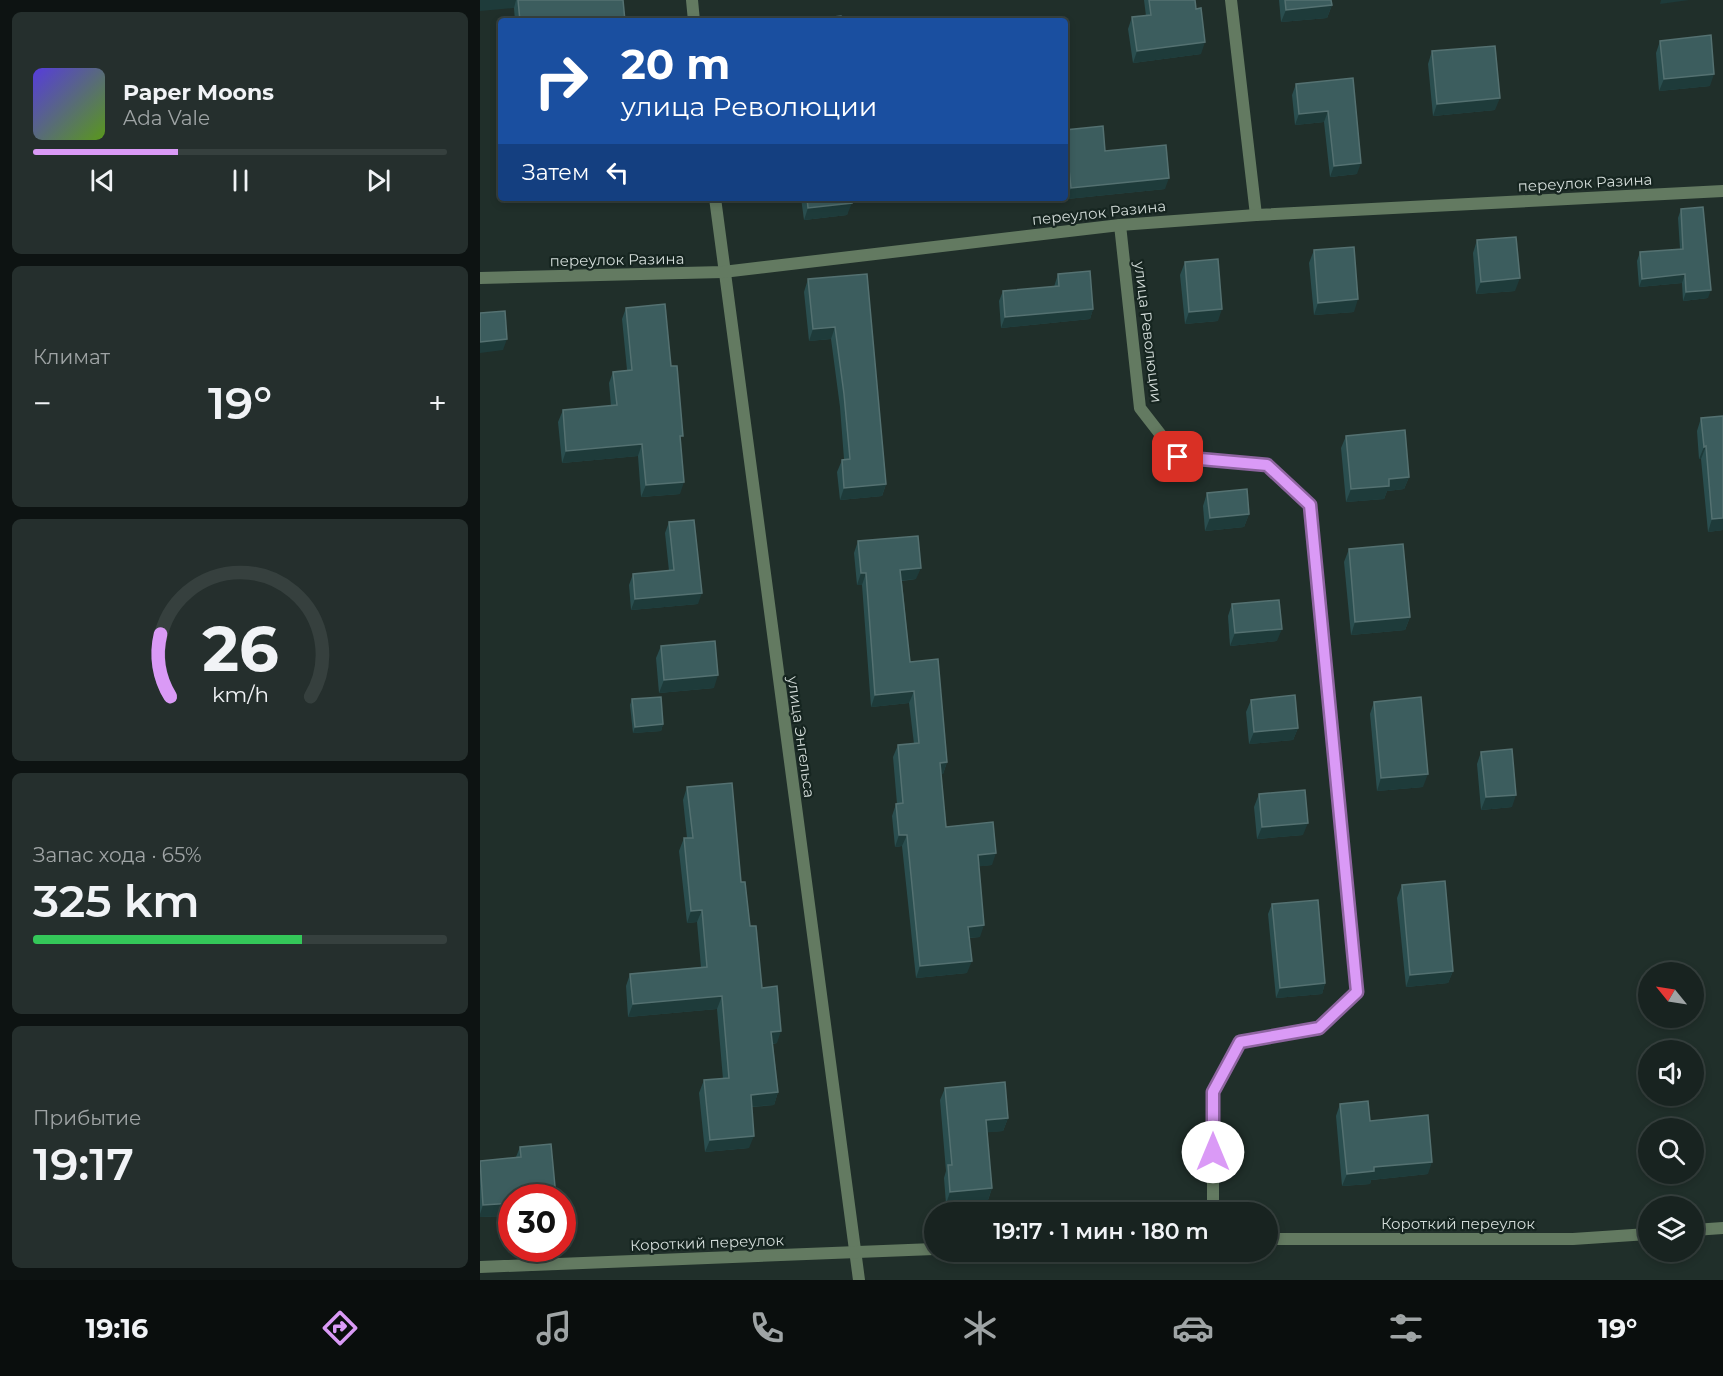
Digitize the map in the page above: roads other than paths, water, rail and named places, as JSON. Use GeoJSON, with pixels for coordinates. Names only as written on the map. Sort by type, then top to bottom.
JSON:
{"type":"FeatureCollection","features":[{"type":"Feature","properties":{"kind":"street"},"geometry":{"type":"LineString","coordinates":[[692,0],[694,18]]}},
{"type":"Feature","properties":{"kind":"street"},"geometry":{"type":"LineString","coordinates":[[1232,0],[1256,215]]}},
{"type":"Feature","properties":{"kind":"street","name":"переулок Разина"},"geometry":{"type":"LineString","coordinates":[[480,278],[723,272],[1120,225],[1256,215],[1723,191]]}},
{"type":"Feature","properties":{"kind":"street","name":"улица Энгельса"},"geometry":{"type":"LineString","coordinates":[[715,201],[859,1280]]}},
{"type":"Feature","properties":{"kind":"street","name":"улица Революции"},"geometry":{"type":"LineString","coordinates":[[1120,225],[1140,408],[1178,457],[1267,465],[1310,505],[1357,992],[1319,1028],[1240,1042],[1213,1092],[1213,1202]]}},
{"type":"Feature","properties":{"kind":"street"},"geometry":{"type":"LineString","coordinates":[[1704,1229],[1723,1228]]}},
{"type":"Feature","properties":{"kind":"street","name":"Короткий переулок"},"geometry":{"type":"LineString","coordinates":[[1278,1239],[1574,1239],[1638,1235]]}},
{"type":"Feature","properties":{"kind":"street","name":"Короткий переулок"},"geometry":{"type":"LineString","coordinates":[[480,1267],[924,1249]]}}]}
